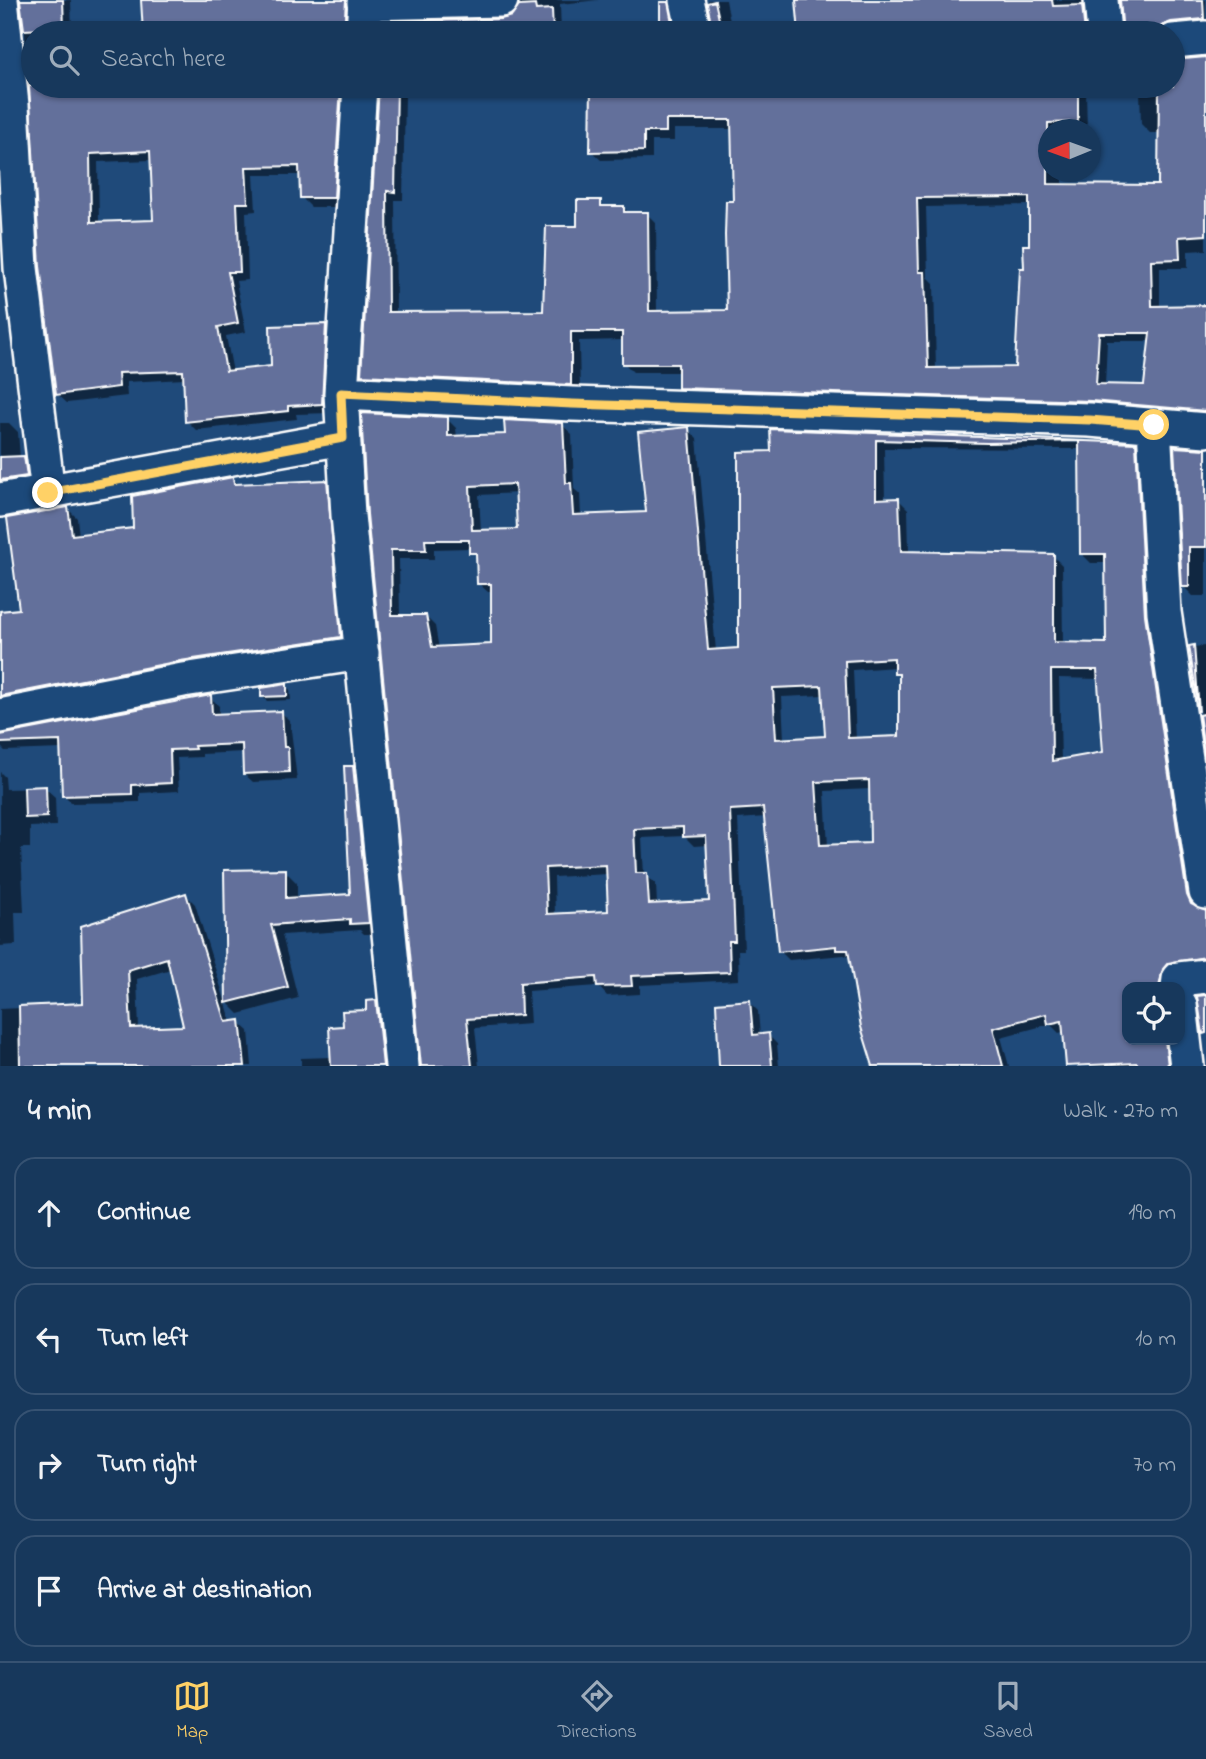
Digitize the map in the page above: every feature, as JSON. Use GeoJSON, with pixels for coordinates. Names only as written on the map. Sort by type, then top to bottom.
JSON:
{"type":"FeatureCollection","features":[{"type":"Feature","properties":{"kind":"street"},"geometry":{"type":"LineString","coordinates":[[1,0],[12,105],[21,268],[48,493]]}},
{"type":"Feature","properties":{"kind":"street"},"geometry":{"type":"LineString","coordinates":[[364,12],[501,0]]}},
{"type":"Feature","properties":{"kind":"street"},"geometry":{"type":"LineString","coordinates":[[687,0],[691,21]]}},
{"type":"Feature","properties":{"kind":"street"},"geometry":{"type":"LineString","coordinates":[[1101,0],[1103,21]]}},
{"type":"Feature","properties":{"kind":"street"},"geometry":{"type":"LineString","coordinates":[[1185,40],[1206,38]]}},
{"type":"Feature","properties":{"kind":"street"},"geometry":{"type":"LineString","coordinates":[[359,98],[341,393],[362,653],[402,1066]]}},
{"type":"Feature","properties":{"kind":"street"},"geometry":{"type":"LineString","coordinates":[[341,393],[572,404],[1090,420],[1206,430]]}},
{"type":"Feature","properties":{"kind":"street"},"geometry":{"type":"LineString","coordinates":[[1154,425],[1164,612],[1206,892]]}},
{"type":"Feature","properties":{"kind":"street"},"geometry":{"type":"LineString","coordinates":[[0,500],[343,438]]}},
{"type":"Feature","properties":{"kind":"street"},"geometry":{"type":"LineString","coordinates":[[0,716],[183,680],[362,653]]}},
{"type":"Feature","properties":{"kind":"street"},"geometry":{"type":"LineString","coordinates":[[1179,982],[1180,979],[1206,976]]}},
{"type":"Feature","properties":{"kind":"street"},"geometry":{"type":"LineString","coordinates":[[1185,1045],[1187,1066]]}},
{"type":"Feature","properties":{"kind":"building"},"geometry":{"type":"Polygon","coordinates":[[[20,0],[63,0],[64,21],[23,21],[20,0]]]}},
{"type":"Feature","properties":{"kind":"building"},"geometry":{"type":"Polygon","coordinates":[[[141,0],[346,0],[345,21],[142,21],[141,0]]]}},
{"type":"Feature","properties":{"kind":"building"},"geometry":{"type":"Polygon","coordinates":[[[796,0],[1052,0],[1053,6],[1082,5],[1084,21],[798,21],[796,0]]]}},
{"type":"Feature","properties":{"kind":"building"},"geometry":{"type":"Polygon","coordinates":[[[1120,0],[1203,0],[1204,19],[1122,21],[1120,0]]]}},
{"type":"Feature","properties":{"kind":"building"},"geometry":{"type":"Polygon","coordinates":[[[715,1],[719,21],[711,21],[707,3],[715,1]]]}},
{"type":"Feature","properties":{"kind":"building"},"geometry":{"type":"Polygon","coordinates":[[[660,2],[668,2],[672,21],[660,21],[660,2]]]}},
{"type":"Feature","properties":{"kind":"building"},"geometry":{"type":"Polygon","coordinates":[[[535,5],[536,10],[552,9],[552,21],[422,21],[501,19],[512,16],[519,6],[535,5]]]}},
{"type":"Feature","properties":{"kind":"building"},"geometry":{"type":"Polygon","coordinates":[[[1206,57],[1206,235],[1179,237],[1180,259],[1151,260],[1152,306],[1206,305],[1206,411],[1091,401],[678,388],[678,364],[622,364],[622,332],[571,332],[571,385],[361,375],[378,98],[397,98],[395,192],[387,191],[388,312],[543,311],[546,226],[577,226],[577,200],[601,200],[601,206],[624,206],[624,212],[648,212],[649,311],[727,310],[726,201],[733,201],[731,120],[666,120],[666,132],[644,132],[644,151],[590,152],[591,98],[1078,98],[1078,119],[1038,119],[1038,182],[1158,185],[1159,98],[1185,98],[1185,59],[1206,57]],[[1029,197],[917,198],[919,272],[925,272],[928,368],[1015,367],[1020,268],[1024,268],[1023,245],[1029,245],[1029,197]],[[1099,333],[1096,384],[1144,385],[1150,333],[1099,333]]]}},
{"type":"Feature","properties":{"kind":"building"},"geometry":{"type":"Polygon","coordinates":[[[30,98],[340,98],[334,198],[300,198],[299,166],[246,167],[248,203],[237,203],[240,272],[228,272],[238,323],[218,327],[226,371],[271,366],[270,326],[326,324],[322,404],[288,406],[288,411],[185,422],[183,371],[118,373],[119,387],[56,395],[40,266],[30,98]],[[150,151],[90,154],[91,222],[153,220],[150,151]]]}},
{"type":"Feature","properties":{"kind":"building"},"geometry":{"type":"Polygon","coordinates":[[[361,413],[448,417],[448,436],[505,434],[504,420],[563,423],[566,483],[571,483],[573,515],[646,512],[638,432],[689,427],[708,650],[738,648],[738,452],[771,451],[770,429],[1136,443],[1145,615],[1187,895],[1191,904],[1206,911],[1206,957],[1168,963],[1163,969],[1160,982],[1122,982],[1122,1045],[1166,1045],[1168,1066],[1138,1066],[1137,1063],[1066,1066],[1062,1021],[1048,1024],[1046,1014],[993,1028],[1003,1066],[873,1066],[861,1027],[848,950],[836,950],[836,946],[778,952],[763,808],[730,810],[735,941],[729,941],[730,972],[631,976],[632,986],[597,987],[596,977],[520,983],[521,1015],[467,1019],[472,1066],[421,1066],[367,514],[361,413]],[[876,440],[876,499],[899,498],[901,551],[1054,554],[1054,642],[1106,643],[1105,554],[1080,554],[1079,441],[987,443],[876,440]],[[515,484],[470,486],[472,530],[517,529],[515,484]],[[425,540],[426,550],[391,550],[392,615],[426,615],[432,647],[491,644],[491,584],[477,584],[476,553],[469,553],[469,540],[425,540]],[[894,658],[845,661],[848,738],[899,736],[899,674],[894,674],[894,658]],[[1051,670],[1052,761],[1103,752],[1097,670],[1051,670]],[[822,686],[773,688],[776,739],[825,736],[822,686]],[[869,780],[816,782],[820,845],[870,843],[869,780]],[[683,827],[634,829],[636,873],[647,873],[649,904],[709,901],[706,836],[683,837],[683,827]],[[606,865],[545,868],[547,914],[608,911],[606,865]]]}},
{"type":"Feature","properties":{"kind":"building"},"geometry":{"type":"Polygon","coordinates":[[[1174,447],[1206,449],[1206,547],[1189,547],[1189,587],[1182,587],[1174,447]]]}},
{"type":"Feature","properties":{"kind":"building"},"geometry":{"type":"Polygon","coordinates":[[[24,456],[27,476],[0,480],[0,457],[24,456]]]}},
{"type":"Feature","properties":{"kind":"building"},"geometry":{"type":"Polygon","coordinates":[[[233,477],[234,484],[327,480],[341,637],[180,661],[0,696],[0,611],[19,609],[7,518],[68,507],[72,535],[133,528],[132,496],[233,477]]]}},
{"type":"Feature","properties":{"kind":"building"},"geometry":{"type":"Polygon","coordinates":[[[1194,645],[1199,712],[1189,646],[1194,645]]]}},
{"type":"Feature","properties":{"kind":"building"},"geometry":{"type":"Polygon","coordinates":[[[287,684],[287,696],[261,697],[261,688],[287,684]]]}},
{"type":"Feature","properties":{"kind":"building"},"geometry":{"type":"Polygon","coordinates":[[[211,695],[212,714],[282,711],[284,747],[288,747],[289,772],[243,774],[242,744],[194,746],[195,749],[170,750],[171,783],[132,785],[132,794],[62,796],[60,741],[0,743],[0,735],[211,695]]]}},
{"type":"Feature","properties":{"kind":"building"},"geometry":{"type":"Polygon","coordinates":[[[1204,714],[1206,726],[1206,762],[1199,715],[1204,714]]]}},
{"type":"Feature","properties":{"kind":"building"},"geometry":{"type":"Polygon","coordinates":[[[344,766],[353,766],[369,923],[350,924],[350,919],[271,925],[288,987],[226,1003],[224,870],[286,869],[286,898],[350,894],[344,766]]]}},
{"type":"Feature","properties":{"kind":"building"},"geometry":{"type":"Polygon","coordinates":[[[46,786],[47,817],[25,818],[24,787],[46,786]]]}},
{"type":"Feature","properties":{"kind":"building"},"geometry":{"type":"Polygon","coordinates":[[[186,893],[226,1022],[240,1020],[245,1066],[20,1066],[19,1006],[83,1003],[81,926],[186,893]],[[167,958],[128,970],[131,1028],[183,1026],[167,958]]]}},
{"type":"Feature","properties":{"kind":"building"},"geometry":{"type":"Polygon","coordinates":[[[1206,995],[1206,1033],[1203,1034],[1197,996],[1206,995]]]}},
{"type":"Feature","properties":{"kind":"building"},"geometry":{"type":"Polygon","coordinates":[[[376,1000],[383,1066],[331,1066],[329,1027],[343,1026],[342,1011],[366,1010],[366,1001],[376,1000]]]}},
{"type":"Feature","properties":{"kind":"building"},"geometry":{"type":"Polygon","coordinates":[[[750,1000],[753,1035],[769,1033],[772,1066],[719,1066],[716,1003],[750,1000]]]}},
{"type":"Feature","properties":{"kind":"route"},"geometry":{"type":"LineString","coordinates":[[48,493],[104,480],[343,438],[341,393],[572,404],[1090,420],[1154,425]]}}]}
